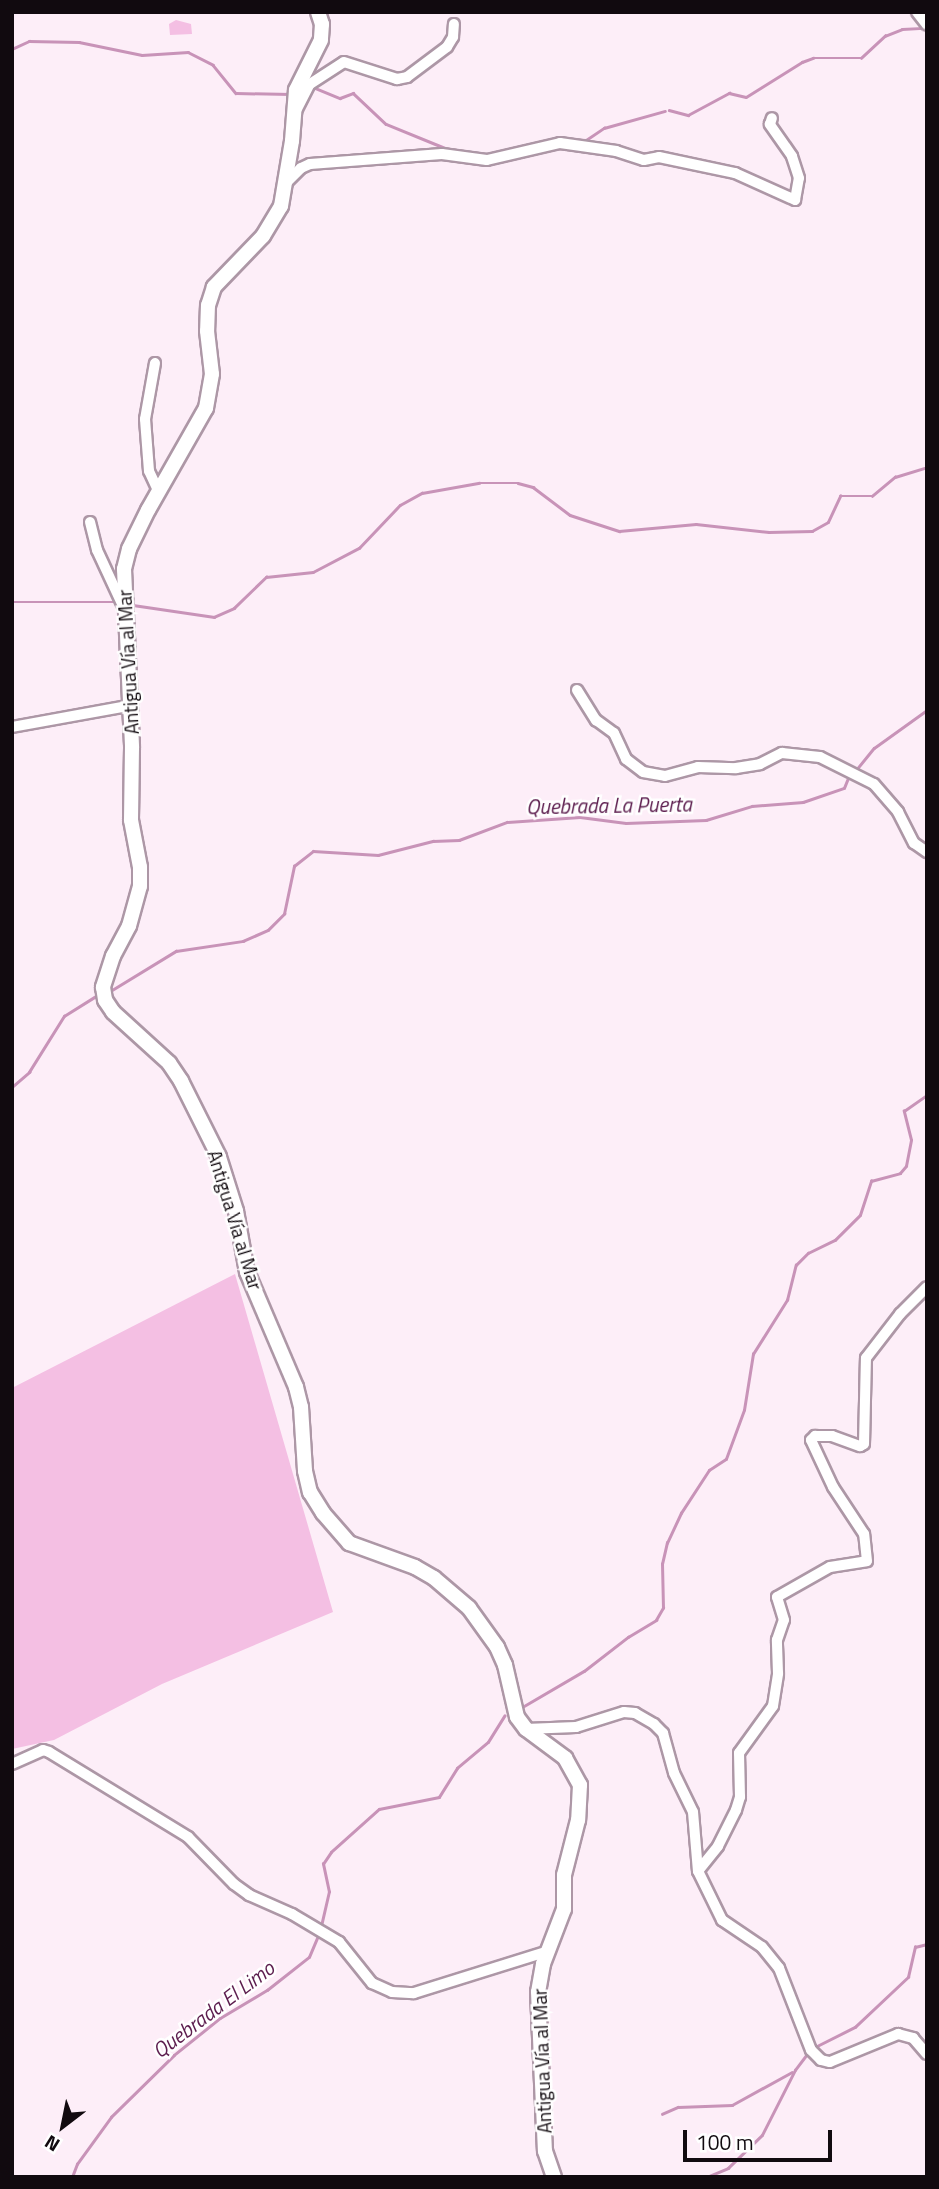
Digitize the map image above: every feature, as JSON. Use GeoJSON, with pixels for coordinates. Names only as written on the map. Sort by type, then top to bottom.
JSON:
{"type":"FeatureCollection","features":[{"type":"Feature","properties":{"kind":"main road","name":"Antigua Vía al Mar"},"geometry":{"type":"LineString","coordinates":[[318,12],[322,23],[321,40],[296,90],[281,206],[263,236],[214,287],[208,305],[207,331],[212,374],[204,415],[129,549],[124,569],[128,706],[132,748],[131,820],[140,867],[140,886],[129,926],[107,971],[103,987],[105,1000],[113,1012],[169,1063],[181,1080],[219,1157],[236,1211],[247,1272],[296,1387],[310,1492],[323,1513],[349,1543],[415,1567],[434,1578],[478,1617],[505,1665],[517,1717],[526,1729],[565,1758],[580,1785],[579,1820],[564,1875],[564,1909],[539,1978],[545,2151],[554,2177]]}},
{"type":"Feature","properties":{"kind":"street"},"geometry":{"type":"LineString","coordinates":[[917,12],[927,25]]}},
{"type":"Feature","properties":{"kind":"street"},"geometry":{"type":"LineString","coordinates":[[294,115],[310,84],[344,62],[397,79],[407,77],[447,47],[453,37],[454,24]]}},
{"type":"Feature","properties":{"kind":"street"},"geometry":{"type":"LineString","coordinates":[[285,184],[301,168],[310,164],[442,154],[487,160],[560,144],[616,150],[644,160],[659,157],[735,173],[795,200],[799,178],[792,156],[770,124],[772,118]]}},
{"type":"Feature","properties":{"kind":"street"},"geometry":{"type":"LineString","coordinates":[[156,363],[145,419],[149,471],[159,492]]}},
{"type":"Feature","properties":{"kind":"street"},"geometry":{"type":"LineString","coordinates":[[90,522],[97,550],[125,609]]}},
{"type":"Feature","properties":{"kind":"street"},"geometry":{"type":"LineString","coordinates":[[577,690],[596,720],[614,733],[626,759],[642,772],[665,776],[698,767],[736,768],[760,764],[782,753],[820,757],[874,784],[898,812],[914,843],[927,852]]}},
{"type":"Feature","properties":{"kind":"street"},"geometry":{"type":"LineString","coordinates":[[12,727],[128,706]]}},
{"type":"Feature","properties":{"kind":"street"},"geometry":{"type":"LineString","coordinates":[[698,1871],[718,1846],[736,1810],[740,1797],[739,1753],[773,1706],[778,1673],[777,1640],[784,1617],[777,1597],[830,1567],[867,1562],[864,1534],[832,1487],[811,1440],[815,1436],[832,1436],[860,1446],[864,1444],[866,1358],[900,1314],[927,1287]]}},
{"type":"Feature","properties":{"kind":"street"},"geometry":{"type":"LineString","coordinates":[[526,1729],[576,1727],[624,1712],[635,1713],[654,1724],[663,1733],[674,1773],[693,1812],[698,1871],[722,1920],[762,1947],[779,1968],[810,2050],[821,2060],[830,2062],[898,2034],[918,2041],[927,2054]]}},
{"type":"Feature","properties":{"kind":"street"},"geometry":{"type":"LineString","coordinates":[[12,1764],[43,1750],[49,1752],[188,1837],[234,1884],[250,1895],[292,1913],[339,1942],[372,1983],[392,1992],[414,1993],[549,1951]]}},
{"type":"Feature","properties":{"kind":"shaded area"},"geometry":{"type":"Polygon","coordinates":[[[176,20],[191,24],[192,34],[170,35],[169,24],[176,20]]]}},
{"type":"Feature","properties":{"kind":"shaded area"},"geometry":{"type":"Polygon","coordinates":[[[235,1274],[333,1612],[162,1684],[54,1740],[12,1749],[12,1388],[235,1274]]]}},
{"type":"Feature","properties":{"kind":"waterway"},"geometry":{"type":"LineString","coordinates":[[669,110],[688,115],[729,93],[746,97],[802,62],[813,58],[861,58],[885,36],[902,29],[923,28]]}},
{"type":"Feature","properties":{"kind":"waterway"},"geometry":{"type":"LineString","coordinates":[[12,49],[29,41],[79,42],[142,55],[188,52],[213,65],[236,93],[290,94]]}},
{"type":"Feature","properties":{"kind":"waterway"},"geometry":{"type":"LineString","coordinates":[[315,88],[340,98],[353,93],[386,124],[445,148],[484,155],[527,146]]}},
{"type":"Feature","properties":{"kind":"waterway"},"geometry":{"type":"LineString","coordinates":[[561,139],[586,140],[604,128],[665,111]]}},
{"type":"Feature","properties":{"kind":"waterway"},"geometry":{"type":"LineString","coordinates":[[133,605],[214,617],[234,608],[266,577],[313,572],[359,548],[400,505],[422,493],[479,483],[518,483],[533,487],[570,515],[619,531],[696,524],[769,532],[812,531],[828,522],[840,496],[872,496],[895,477],[927,467]]}},
{"type":"Feature","properties":{"kind":"waterway"},"geometry":{"type":"LineString","coordinates":[[12,602],[117,602]]}},
{"type":"Feature","properties":{"kind":"waterway","name":"Quebrada La Puerta"},"geometry":{"type":"LineString","coordinates":[[856,770],[874,748],[927,710]]}},
{"type":"Feature","properties":{"kind":"waterway","name":"Quebrada La Puerta"},"geometry":{"type":"LineString","coordinates":[[112,990],[176,951],[243,941],[268,930],[284,914],[294,866],[313,851],[378,855],[433,841],[459,840],[507,822],[580,817],[626,823],[706,820],[752,806],[803,802],[844,788],[850,773]]}},
{"type":"Feature","properties":{"kind":"waterway","name":"Quebrada La Puerta"},"geometry":{"type":"LineString","coordinates":[[12,1087],[29,1072],[64,1016],[95,997]]}},
{"type":"Feature","properties":{"kind":"waterway","name":"Quebrada El Limo"},"geometry":{"type":"LineString","coordinates":[[524,1706],[584,1671],[628,1637],[656,1620],[663,1608],[662,1564],[667,1543],[681,1513],[709,1470],[726,1459],[744,1410],[753,1354],[787,1300],[796,1265],[808,1253],[835,1240],[860,1215],[871,1181],[900,1173],[906,1166],[911,1140],[904,1111],[927,1095]]}},
{"type":"Feature","properties":{"kind":"waterway","name":"Quebrada El Limo"},"geometry":{"type":"LineString","coordinates":[[321,1926],[329,1892],[323,1864],[331,1852],[379,1809],[439,1797],[457,1768],[488,1742],[504,1716]]}},
{"type":"Feature","properties":{"kind":"waterway","name":"Quebrada El Limo"},"geometry":{"type":"LineString","coordinates":[[72,2177],[77,2164],[111,2117],[174,2055],[220,2018],[267,1990],[309,1957],[319,1933]]}},
{"type":"Feature","properties":{"kind":"waterway"},"geometry":{"type":"LineString","coordinates":[[813,2048],[855,2027],[908,1977],[915,1947],[927,1944]]}},
{"type":"Feature","properties":{"kind":"waterway"},"geometry":{"type":"LineString","coordinates":[[707,2177],[728,2168],[762,2135],[795,2070],[808,2053]]}},
{"type":"Feature","properties":{"kind":"waterway"},"geometry":{"type":"LineString","coordinates":[[662,2114],[678,2107],[732,2105],[792,2072]]}}]}
